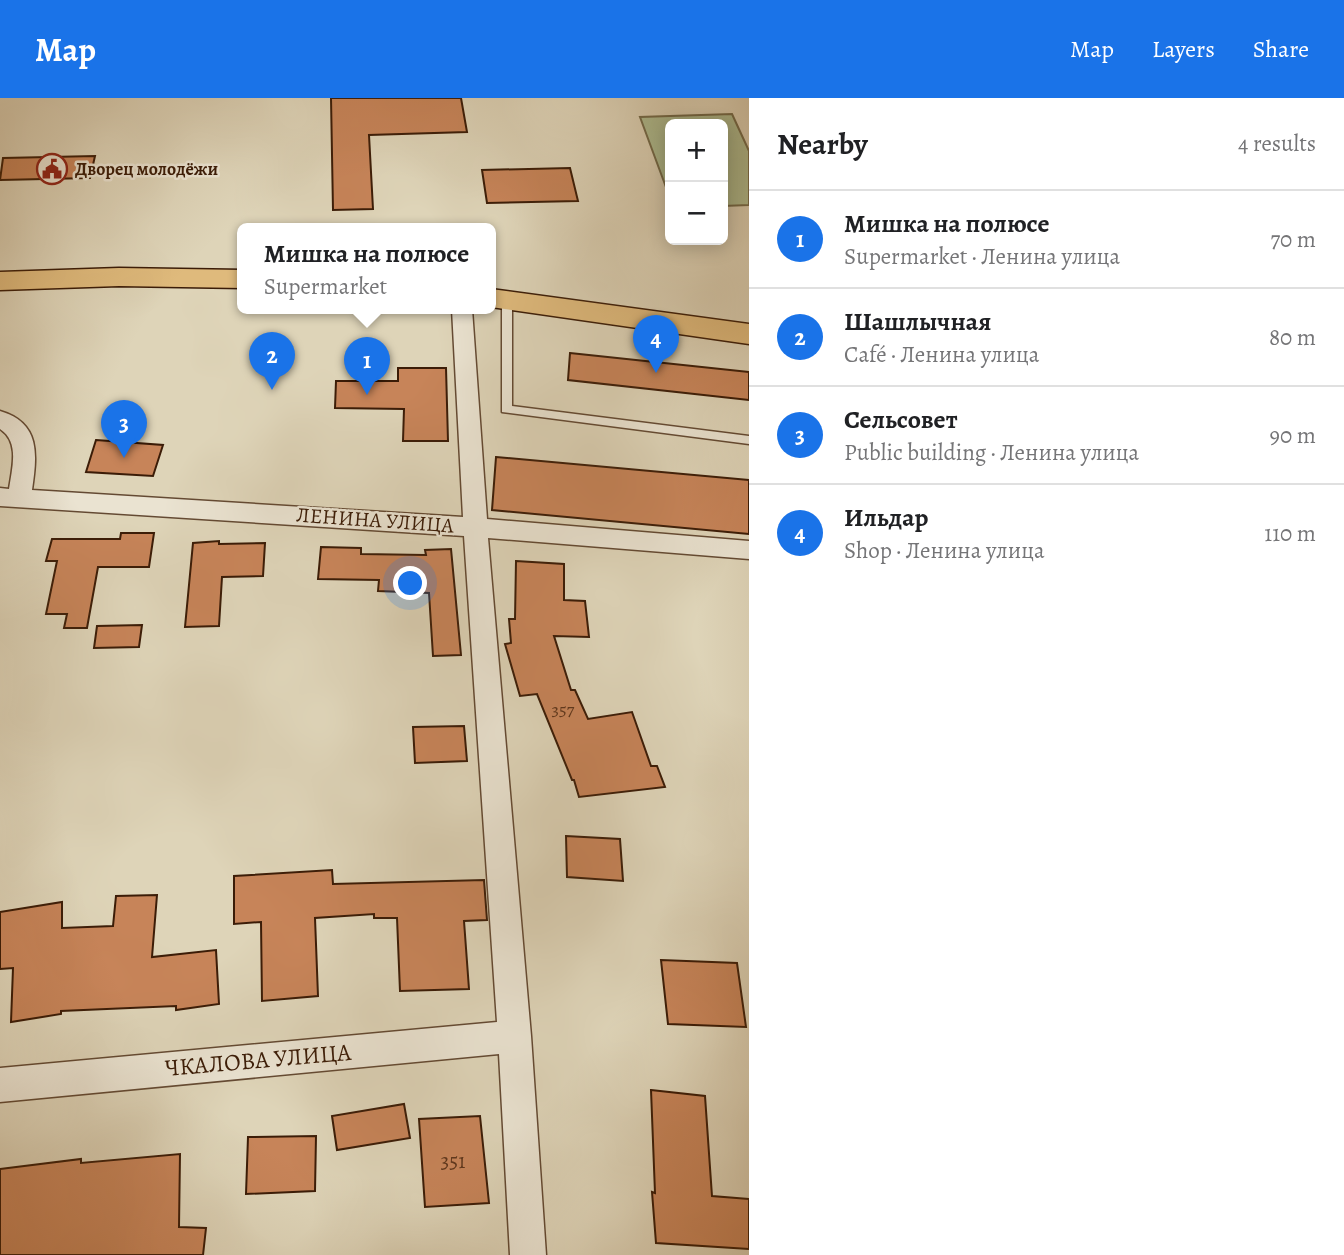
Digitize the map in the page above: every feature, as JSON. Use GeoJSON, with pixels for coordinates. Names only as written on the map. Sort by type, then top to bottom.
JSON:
{"type":"FeatureCollection","features":[{"type":"Feature","properties":{"kind":"main road"},"geometry":{"type":"LineString","coordinates":[[0,281],[119,277],[237,279]]}},
{"type":"Feature","properties":{"kind":"main road"},"geometry":{"type":"LineString","coordinates":[[499,299],[749,334]]}},
{"type":"Feature","properties":{"kind":"street"},"geometry":{"type":"LineString","coordinates":[[462,314],[475,527],[515,1036],[528,1255]]}},
{"type":"Feature","properties":{"kind":"street"},"geometry":{"type":"LineString","coordinates":[[0,419],[12,423],[22,434],[26,448],[9,497]]}},
{"type":"Feature","properties":{"kind":"street","name":"ЛЕНИНА УЛИЦА"},"geometry":{"type":"LineString","coordinates":[[9,497],[475,527],[749,550]]}},
{"type":"Feature","properties":{"kind":"street","name":"ЧКАЛОВА УЛИЦА"},"geometry":{"type":"LineString","coordinates":[[0,1085],[515,1036]]}},
{"type":"Feature","properties":{"kind":"lane"},"geometry":{"type":"LineString","coordinates":[[499,299],[506,409],[749,440]]}},
{"type":"Feature","properties":{"kind":"green space"},"geometry":{"type":"Polygon","coordinates":[[[732,114],[749,151],[749,205],[728,206],[728,119],[665,119],[665,184],[640,117],[732,114]]]}},
{"type":"Feature","properties":{"kind":"building"},"geometry":{"type":"Polygon","coordinates":[[[331,98],[461,98],[467,132],[369,135],[373,209],[333,210],[331,98]]]}},
{"type":"Feature","properties":{"kind":"building"},"geometry":{"type":"Polygon","coordinates":[[[95,156],[90,178],[0,180],[3,158],[95,156]]]}},
{"type":"Feature","properties":{"kind":"building"},"geometry":{"type":"Polygon","coordinates":[[[570,168],[578,201],[487,203],[482,170],[570,168]]]}},
{"type":"Feature","properties":{"kind":"building"},"geometry":{"type":"Polygon","coordinates":[[[570,353],[749,372],[749,400],[568,380],[570,353]]]}},
{"type":"Feature","properties":{"kind":"building"},"geometry":{"type":"Polygon","coordinates":[[[398,368],[446,368],[448,441],[403,441],[404,409],[335,408],[336,381],[398,381],[398,368]]]}},
{"type":"Feature","properties":{"kind":"building"},"geometry":{"type":"Polygon","coordinates":[[[96,440],[163,445],[153,476],[86,472],[96,440]]]}},
{"type":"Feature","properties":{"kind":"building"},"geometry":{"type":"Polygon","coordinates":[[[496,457],[749,480],[749,534],[492,510],[496,457]]]}},
{"type":"Feature","properties":{"kind":"building"},"geometry":{"type":"Polygon","coordinates":[[[121,533],[154,533],[149,567],[98,567],[87,628],[64,628],[67,614],[46,614],[57,561],[46,561],[52,539],[120,539],[121,533]]]}},
{"type":"Feature","properties":{"kind":"building"},"geometry":{"type":"Polygon","coordinates":[[[219,541],[219,544],[265,543],[263,576],[222,577],[219,626],[185,627],[193,543],[219,541]]]}},
{"type":"Feature","properties":{"kind":"building"},"geometry":{"type":"Polygon","coordinates":[[[321,547],[361,548],[361,554],[426,555],[425,550],[451,549],[461,655],[433,656],[429,593],[378,591],[379,580],[318,579],[321,547]]]}},
{"type":"Feature","properties":{"kind":"building"},"geometry":{"type":"Polygon","coordinates":[[[516,561],[564,564],[564,600],[585,601],[589,637],[554,636],[571,690],[575,690],[588,719],[632,712],[651,766],[657,766],[665,787],[579,797],[537,694],[520,696],[505,644],[511,643],[509,619],[515,619],[516,561]]]}},
{"type":"Feature","properties":{"kind":"building"},"geometry":{"type":"Polygon","coordinates":[[[142,625],[139,647],[94,648],[97,626],[142,625]]]}},
{"type":"Feature","properties":{"kind":"building"},"geometry":{"type":"Polygon","coordinates":[[[464,726],[467,761],[415,763],[413,727],[464,726]]]}},
{"type":"Feature","properties":{"kind":"building"},"geometry":{"type":"Polygon","coordinates":[[[566,836],[620,839],[623,881],[567,877],[566,836]]]}},
{"type":"Feature","properties":{"kind":"building"},"geometry":{"type":"Polygon","coordinates":[[[332,870],[333,884],[484,880],[487,920],[464,921],[469,989],[400,991],[397,918],[374,918],[374,914],[315,918],[318,996],[262,1001],[261,922],[234,924],[234,876],[332,870]]]}},
{"type":"Feature","properties":{"kind":"building"},"geometry":{"type":"Polygon","coordinates":[[[157,895],[152,957],[216,950],[219,1004],[176,1010],[176,1006],[61,1011],[61,1014],[11,1022],[13,968],[0,969],[0,912],[62,902],[62,928],[113,926],[116,896],[157,895]]]}},
{"type":"Feature","properties":{"kind":"building"},"geometry":{"type":"Polygon","coordinates":[[[661,960],[737,963],[746,1027],[668,1024],[661,960]]]}},
{"type":"Feature","properties":{"kind":"building"},"geometry":{"type":"Polygon","coordinates":[[[651,1090],[705,1096],[712,1196],[749,1199],[749,1249],[656,1243],[652,1192],[655,1193],[651,1090]]]}},
{"type":"Feature","properties":{"kind":"building"},"geometry":{"type":"Polygon","coordinates":[[[404,1104],[410,1138],[337,1150],[332,1116],[404,1104]]]}},
{"type":"Feature","properties":{"kind":"building"},"geometry":{"type":"Polygon","coordinates":[[[480,1116],[489,1203],[425,1207],[419,1119],[480,1116]]]}},
{"type":"Feature","properties":{"kind":"building"},"geometry":{"type":"Polygon","coordinates":[[[316,1136],[315,1191],[246,1194],[248,1137],[316,1136]]]}},
{"type":"Feature","properties":{"kind":"building"},"geometry":{"type":"Polygon","coordinates":[[[180,1154],[179,1227],[206,1228],[203,1255],[0,1255],[0,1169],[81,1159],[81,1163],[180,1154]]]}},
{"type":"Feature","properties":{"kind":"place","name":"Дворец молодёжи"},"geometry":{"type":"Point","coordinates":[52,169]}},
{"type":"Feature","properties":{"kind":"place","name":"Ильдар"},"geometry":{"type":"Point","coordinates":[656,373]}},
{"type":"Feature","properties":{"kind":"place","name":"Шашлычная"},"geometry":{"type":"Point","coordinates":[272,390]}},
{"type":"Feature","properties":{"kind":"place","name":"Мишка на полюсе"},"geometry":{"type":"Point","coordinates":[367,395]}},
{"type":"Feature","properties":{"kind":"place","name":"Сельсовет"},"geometry":{"type":"Point","coordinates":[124,458]}}]}
